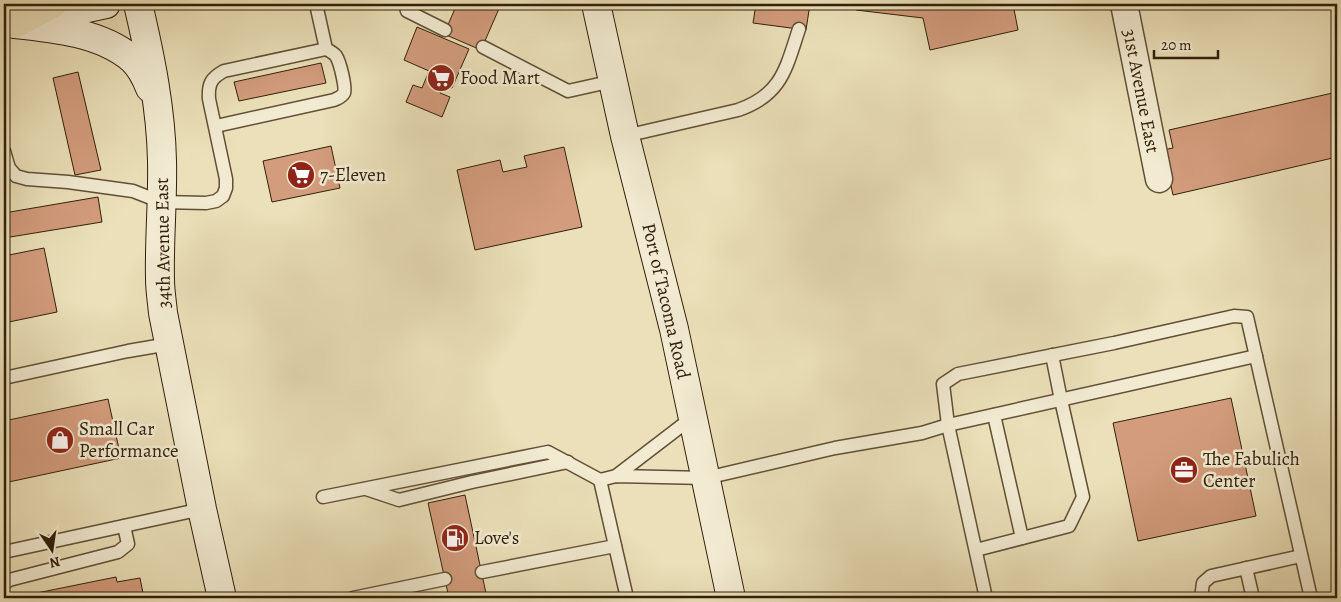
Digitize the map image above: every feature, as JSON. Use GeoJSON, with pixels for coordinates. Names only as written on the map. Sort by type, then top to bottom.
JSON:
{"type":"FeatureCollection","features":[{"type":"Feature","properties":{"kind":"highway"},"geometry":{"type":"LineString","coordinates":[[10,25],[52,4]]}},
{"type":"Feature","properties":{"kind":"main road"},"geometry":{"type":"LineString","coordinates":[[10,25],[106,4]]}},
{"type":"Feature","properties":{"kind":"main road","name":"34th Avenue East"},"geometry":{"type":"LineString","coordinates":[[138,4],[148,46],[157,105],[162,160],[160,281],[163,313],[202,509],[222,598]]}},
{"type":"Feature","properties":{"kind":"main road","name":"Port of Tacoma Road"},"geometry":{"type":"LineString","coordinates":[[596,4],[625,136],[674,330],[732,598]]}},
{"type":"Feature","properties":{"kind":"main road"},"geometry":{"type":"LineString","coordinates":[[10,25],[52,28],[109,44],[132,60],[145,75],[157,105]]}},
{"type":"Feature","properties":{"kind":"street","name":"31st Avenue East"},"geometry":{"type":"LineString","coordinates":[[1124,4],[1159,179]]}},
{"type":"Feature","properties":{"kind":"lane"},"geometry":{"type":"LineString","coordinates":[[316,4],[326,49]]}},
{"type":"Feature","properties":{"kind":"lane"},"geometry":{"type":"LineString","coordinates":[[405,4],[407,11],[445,30]]}},
{"type":"Feature","properties":{"kind":"lane"},"geometry":{"type":"LineString","coordinates":[[625,136],[738,110],[755,103],[775,87],[782,76],[799,29]]}},
{"type":"Feature","properties":{"kind":"lane"},"geometry":{"type":"LineString","coordinates":[[483,47],[568,91],[613,81]]}},
{"type":"Feature","properties":{"kind":"lane"},"geometry":{"type":"LineString","coordinates":[[4,151],[9,168],[16,176],[27,179],[68,182],[133,191],[161,202],[206,203],[216,201],[222,196],[226,188],[226,179],[209,99],[211,82],[216,75],[224,70],[326,49],[333,53],[339,62],[345,88],[344,93],[340,97],[334,100],[216,126]]}},
{"type":"Feature","properties":{"kind":"lane"},"geometry":{"type":"LineString","coordinates":[[986,598],[948,425],[943,384],[958,374],[1234,316],[1247,317],[1311,598]]}},
{"type":"Feature","properties":{"kind":"lane"},"geometry":{"type":"LineString","coordinates":[[4,378],[169,344]]}},
{"type":"Feature","properties":{"kind":"lane"},"geometry":{"type":"LineString","coordinates":[[976,550],[1069,526],[1083,497],[1060,400],[1052,355]]}},
{"type":"Feature","properties":{"kind":"lane"},"geometry":{"type":"LineString","coordinates":[[323,497],[548,452],[600,480],[616,476],[706,478],[836,448],[922,433],[948,425],[1256,356]]}},
{"type":"Feature","properties":{"kind":"lane"},"geometry":{"type":"LineString","coordinates":[[994,415],[1022,538]]}},
{"type":"Feature","properties":{"kind":"lane"},"geometry":{"type":"LineString","coordinates":[[616,476],[693,416]]}},
{"type":"Feature","properties":{"kind":"lane"},"geometry":{"type":"LineString","coordinates":[[365,488],[399,500],[472,482],[568,462]]}},
{"type":"Feature","properties":{"kind":"lane"},"geometry":{"type":"LineString","coordinates":[[600,480],[627,598]]}},
{"type":"Feature","properties":{"kind":"lane"},"geometry":{"type":"LineString","coordinates":[[4,552],[202,509]]}},
{"type":"Feature","properties":{"kind":"lane"},"geometry":{"type":"LineString","coordinates":[[4,584],[9,580],[118,552],[128,544],[124,526]]}},
{"type":"Feature","properties":{"kind":"lane"},"geometry":{"type":"LineString","coordinates":[[482,572],[615,546]]}},
{"type":"Feature","properties":{"kind":"lane"},"geometry":{"type":"LineString","coordinates":[[1201,598],[1203,583],[1211,576],[1301,556]]}},
{"type":"Feature","properties":{"kind":"lane"},"geometry":{"type":"LineString","coordinates":[[1246,568],[1253,598]]}},
{"type":"Feature","properties":{"kind":"lane"},"geometry":{"type":"LineString","coordinates":[[354,598],[444,580]]}},
{"type":"Feature","properties":{"kind":"building"},"geometry":{"type":"Polygon","coordinates":[[[457,4],[501,4],[481,50],[444,34],[457,4]]]}},
{"type":"Feature","properties":{"kind":"building"},"geometry":{"type":"Polygon","coordinates":[[[756,4],[810,4],[806,30],[753,23],[756,4]]]}},
{"type":"Feature","properties":{"kind":"building"},"geometry":{"type":"Polygon","coordinates":[[[856,4],[1013,4],[1018,30],[930,50],[923,18],[856,10],[856,4]]]}},
{"type":"Feature","properties":{"kind":"building","name":"Food Mart"},"geometry":{"type":"Polygon","coordinates":[[[417,27],[469,49],[452,88],[443,85],[440,93],[450,97],[442,117],[406,102],[413,85],[422,88],[429,71],[404,60],[417,27]]]}},
{"type":"Feature","properties":{"kind":"building"},"geometry":{"type":"Polygon","coordinates":[[[321,63],[326,83],[239,101],[234,82],[321,63]]]}},
{"type":"Feature","properties":{"kind":"building"},"geometry":{"type":"Polygon","coordinates":[[[78,72],[101,170],[75,175],[53,78],[78,72]]]}},
{"type":"Feature","properties":{"kind":"building"},"geometry":{"type":"Polygon","coordinates":[[[1337,92],[1337,157],[1173,195],[1163,150],[1173,148],[1169,130],[1337,92]]]}},
{"type":"Feature","properties":{"kind":"building","name":"7-Eleven"},"geometry":{"type":"Polygon","coordinates":[[[331,146],[340,188],[272,202],[263,161],[331,146]]]}},
{"type":"Feature","properties":{"kind":"building"},"geometry":{"type":"Polygon","coordinates":[[[564,147],[582,227],[475,250],[457,170],[500,160],[503,172],[527,167],[524,156],[564,147]]]}},
{"type":"Feature","properties":{"kind":"building"},"geometry":{"type":"Polygon","coordinates":[[[98,197],[102,222],[4,238],[4,213],[98,197]]]}},
{"type":"Feature","properties":{"kind":"building"},"geometry":{"type":"Polygon","coordinates":[[[44,248],[57,312],[4,323],[4,256],[44,248]]]}},
{"type":"Feature","properties":{"kind":"building","name":"The Fabulich Center"},"geometry":{"type":"Polygon","coordinates":[[[1231,398],[1256,516],[1138,541],[1113,423],[1231,398]]]}},
{"type":"Feature","properties":{"kind":"building","name":"Small Car Performance"},"geometry":{"type":"Polygon","coordinates":[[[108,399],[121,458],[4,483],[4,421],[108,399]]]}},
{"type":"Feature","properties":{"kind":"building","name":"Love's"},"geometry":{"type":"Polygon","coordinates":[[[465,495],[487,598],[449,598],[428,503],[465,495]]]}},
{"type":"Feature","properties":{"kind":"building"},"geometry":{"type":"Polygon","coordinates":[[[116,577],[117,582],[140,578],[144,598],[12,598],[116,577]]]}},
{"type":"Feature","properties":{"kind":"place","name":"Food Mart"},"geometry":{"type":"Point","coordinates":[441,78]}},
{"type":"Feature","properties":{"kind":"place","name":"7-Eleven"},"geometry":{"type":"Point","coordinates":[301,175]}},
{"type":"Feature","properties":{"kind":"place","name":"Small Car Performance"},"geometry":{"type":"Point","coordinates":[60,440]}},
{"type":"Feature","properties":{"kind":"place","name":"The Fabulich Center"},"geometry":{"type":"Point","coordinates":[1184,470]}},
{"type":"Feature","properties":{"kind":"place","name":"Love's"},"geometry":{"type":"Point","coordinates":[455,538]}}]}
